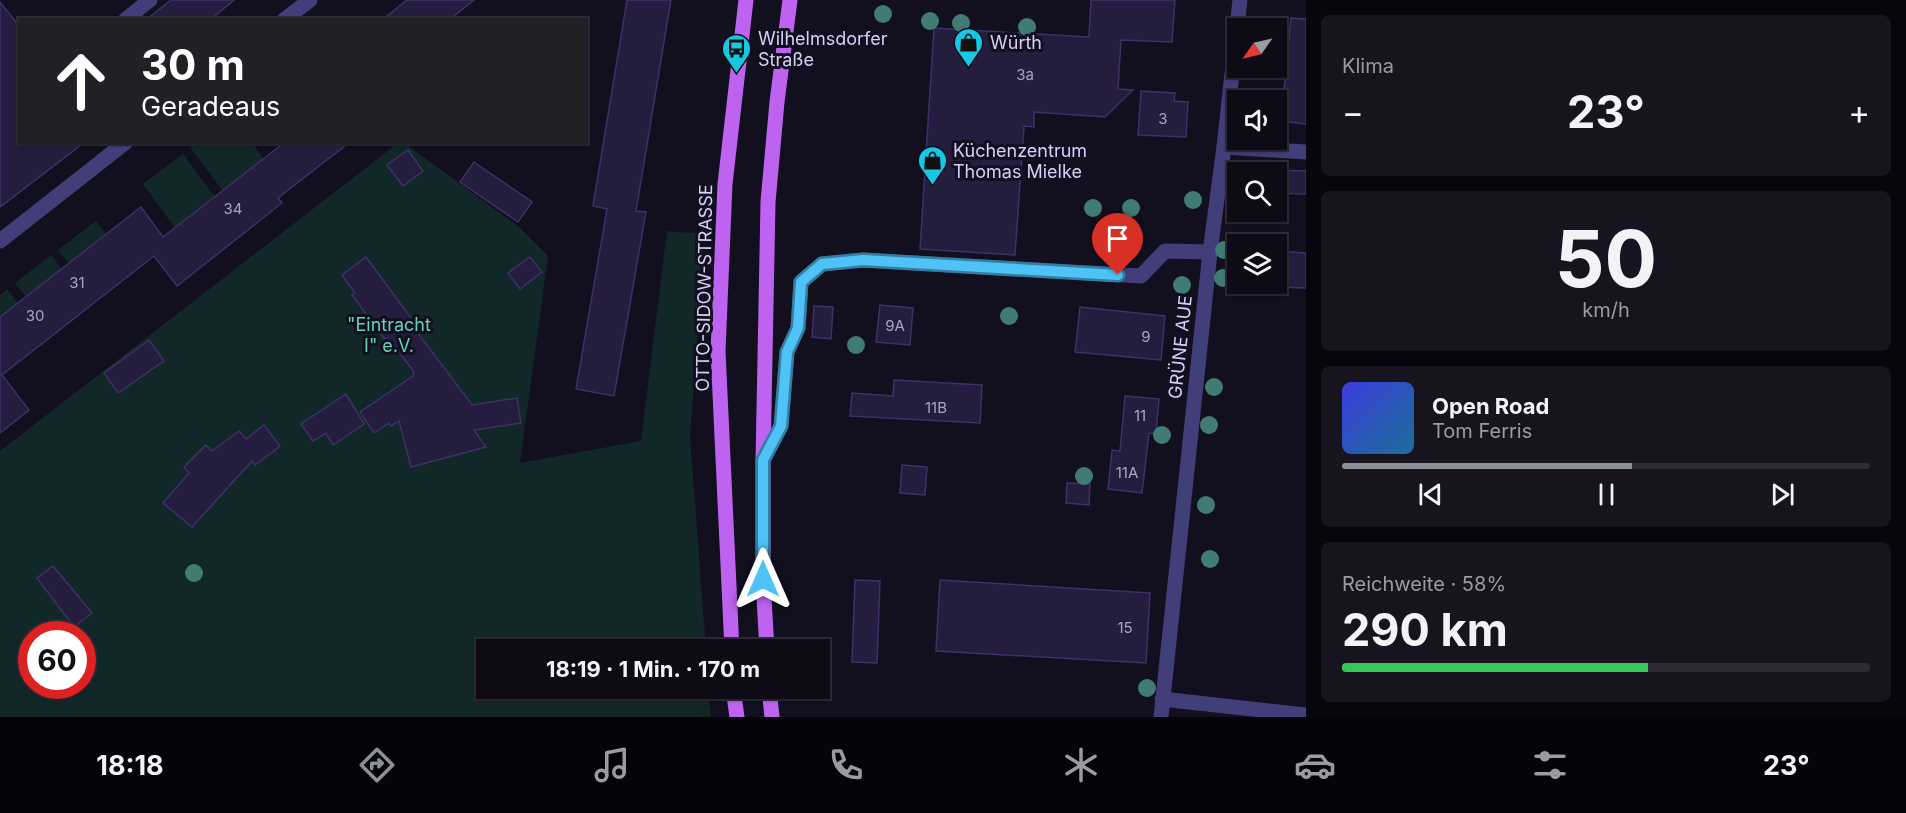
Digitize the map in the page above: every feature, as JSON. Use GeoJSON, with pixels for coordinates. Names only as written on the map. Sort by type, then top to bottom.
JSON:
{"type":"FeatureCollection","features":[{"type":"Feature","properties":{"kind":"main road","name":"OTTO-SIDOW-STRASSE"},"geometry":{"type":"LineString","coordinates":[[731,639],[718,351],[725,184],[746,0]]}},
{"type":"Feature","properties":{"kind":"main road"},"geometry":{"type":"LineString","coordinates":[[766,639],[763,579],[763,460],[768,202],[790,0]]}},
{"type":"Feature","properties":{"kind":"main road"},"geometry":{"type":"LineString","coordinates":[[735,699],[737,717]]}},
{"type":"Feature","properties":{"kind":"main road"},"geometry":{"type":"LineString","coordinates":[[770,699],[772,717]]}},
{"type":"Feature","properties":{"kind":"street"},"geometry":{"type":"LineString","coordinates":[[128,18],[150,0]]}},
{"type":"Feature","properties":{"kind":"street"},"geometry":{"type":"LineString","coordinates":[[287,18],[310,0]]}},
{"type":"Feature","properties":{"kind":"street","name":"GRÜNE AUE"},"geometry":{"type":"LineString","coordinates":[[1161,717],[1210,252],[1240,0]]}},
{"type":"Feature","properties":{"kind":"street"},"geometry":{"type":"LineString","coordinates":[[0,241],[123,144]]}},
{"type":"Feature","properties":{"kind":"street"},"geometry":{"type":"LineString","coordinates":[[1224,147],[1306,152]]}},
{"type":"Feature","properties":{"kind":"street"},"geometry":{"type":"LineString","coordinates":[[763,460],[781,426],[787,352],[798,328],[801,282],[822,264],[863,260],[1141,276],[1165,251],[1210,252]]}},
{"type":"Feature","properties":{"kind":"street"},"geometry":{"type":"LineString","coordinates":[[1162,699],[1297,716]]}},
{"type":"Feature","properties":{"kind":"green space"},"geometry":{"type":"Polygon","coordinates":[[[194,144],[253,144],[264,159],[223,191],[190,147],[194,144]]]}},
{"type":"Feature","properties":{"kind":"green space","name":"\"Eintracht I\" e.V."},"geometry":{"type":"Polygon","coordinates":[[[397,144],[405,144],[518,226],[548,256],[520,463],[641,441],[667,231],[705,234],[690,437],[705,639],[476,639],[476,699],[709,699],[711,717],[0,717],[0,451],[397,144]]]}},
{"type":"Feature","properties":{"kind":"green space"},"geometry":{"type":"Polygon","coordinates":[[[183,154],[215,197],[175,228],[143,184],[183,154]]]}},
{"type":"Feature","properties":{"kind":"green space"},"geometry":{"type":"Polygon","coordinates":[[[96,221],[106,234],[69,263],[58,250],[96,221]]]}},
{"type":"Feature","properties":{"kind":"green space"},"geometry":{"type":"Polygon","coordinates":[[[51,255],[62,269],[26,297],[15,283],[51,255]]]}},
{"type":"Feature","properties":{"kind":"green space"},"geometry":{"type":"Polygon","coordinates":[[[7,289],[18,303],[0,317],[0,295],[7,289]]]}},
{"type":"Feature","properties":{"kind":"building"},"geometry":{"type":"Polygon","coordinates":[[[171,0],[234,0],[212,18],[148,18],[171,0]]]}},
{"type":"Feature","properties":{"kind":"building"},"geometry":{"type":"Polygon","coordinates":[[[407,0],[474,0],[452,18],[384,18],[407,0]]]}},
{"type":"Feature","properties":{"kind":"building"},"geometry":{"type":"Polygon","coordinates":[[[627,0],[671,0],[636,211],[646,212],[614,396],[576,389],[607,209],[593,206],[627,0]]]}},
{"type":"Feature","properties":{"kind":"building"},"geometry":{"type":"Polygon","coordinates":[[[1091,0],[1175,0],[1172,42],[1121,40],[1118,89],[1133,90],[1105,117],[1034,112],[1034,127],[1024,126],[1015,255],[920,249],[934,28],[1089,37],[1091,0]]]}},
{"type":"Feature","properties":{"kind":"building"},"geometry":{"type":"Polygon","coordinates":[[[0,2],[18,24],[18,144],[82,144],[0,207],[0,2]]]}},
{"type":"Feature","properties":{"kind":"building"},"geometry":{"type":"Polygon","coordinates":[[[1291,18],[1306,19],[1306,124],[1287,122],[1287,90],[1284,90],[1287,78],[1291,18]]]}},
{"type":"Feature","properties":{"kind":"building"},"geometry":{"type":"Polygon","coordinates":[[[1141,91],[1175,93],[1174,101],[1188,102],[1186,137],[1138,135],[1141,91]]]}},
{"type":"Feature","properties":{"kind":"building"},"geometry":{"type":"Polygon","coordinates":[[[282,144],[347,144],[278,198],[282,203],[177,286],[154,256],[2,375],[29,410],[0,433],[0,317],[141,207],[163,237],[282,144]]]}},
{"type":"Feature","properties":{"kind":"building"},"geometry":{"type":"Polygon","coordinates":[[[408,150],[423,171],[403,186],[387,165],[408,150]]]}},
{"type":"Feature","properties":{"kind":"building"},"geometry":{"type":"Polygon","coordinates":[[[474,162],[532,202],[518,222],[460,182],[474,162]]]}},
{"type":"Feature","properties":{"kind":"building"},"geometry":{"type":"Polygon","coordinates":[[[1287,170],[1306,171],[1306,194],[1287,193],[1287,170]]]}},
{"type":"Feature","properties":{"kind":"building"},"geometry":{"type":"Polygon","coordinates":[[[1287,252],[1306,253],[1306,288],[1287,287],[1287,252]]]}},
{"type":"Feature","properties":{"kind":"building"},"geometry":{"type":"Polygon","coordinates":[[[366,257],[414,322],[411,324],[472,405],[517,398],[521,423],[474,430],[486,447],[411,467],[399,421],[391,426],[389,423],[374,433],[360,412],[413,376],[414,372],[390,340],[384,338],[352,295],[355,293],[342,275],[366,257]]]}},
{"type":"Feature","properties":{"kind":"building"},"geometry":{"type":"Polygon","coordinates":[[[530,257],[542,272],[520,289],[508,273],[530,257]]]}},
{"type":"Feature","properties":{"kind":"building"},"geometry":{"type":"Polygon","coordinates":[[[880,305],[913,308],[910,345],[876,342],[880,305]]]}},
{"type":"Feature","properties":{"kind":"building"},"geometry":{"type":"Polygon","coordinates":[[[814,306],[833,307],[831,339],[812,337],[814,306]]]}},
{"type":"Feature","properties":{"kind":"building"},"geometry":{"type":"Polygon","coordinates":[[[1080,307],[1165,316],[1161,360],[1075,352],[1080,307]]]}},
{"type":"Feature","properties":{"kind":"building"},"geometry":{"type":"Polygon","coordinates":[[[149,340],[164,361],[118,393],[104,373],[149,340]]]}},
{"type":"Feature","properties":{"kind":"building"},"geometry":{"type":"Polygon","coordinates":[[[894,380],[982,385],[980,423],[850,416],[852,393],[893,396],[894,380]]]}},
{"type":"Feature","properties":{"kind":"building"},"geometry":{"type":"Polygon","coordinates":[[[346,394],[364,424],[333,445],[326,433],[313,441],[301,424],[346,394]]]}},
{"type":"Feature","properties":{"kind":"building"},"geometry":{"type":"Polygon","coordinates":[[[1125,396],[1159,399],[1156,434],[1149,433],[1142,493],[1108,489],[1112,450],[1120,451],[1125,396]]]}},
{"type":"Feature","properties":{"kind":"building"},"geometry":{"type":"Polygon","coordinates":[[[264,425],[280,446],[255,465],[252,461],[192,527],[163,503],[189,473],[184,467],[206,445],[212,451],[239,431],[246,439],[264,425]]]}},
{"type":"Feature","properties":{"kind":"building"},"geometry":{"type":"Polygon","coordinates":[[[902,465],[927,467],[925,495],[900,493],[902,465]]]}},
{"type":"Feature","properties":{"kind":"building"},"geometry":{"type":"Polygon","coordinates":[[[1067,483],[1090,484],[1089,505],[1066,503],[1067,483]]]}},
{"type":"Feature","properties":{"kind":"building"},"geometry":{"type":"Polygon","coordinates":[[[53,566],[92,613],[82,621],[69,621],[37,578],[53,566]]]}},
{"type":"Feature","properties":{"kind":"building"},"geometry":{"type":"Polygon","coordinates":[[[855,580],[880,581],[877,663],[852,662],[855,580]]]}},
{"type":"Feature","properties":{"kind":"building"},"geometry":{"type":"Polygon","coordinates":[[[940,580],[1150,593],[1146,663],[936,651],[940,580]]]}},
{"type":"Feature","properties":{"kind":"place","name":"Würth"},"geometry":{"type":"Point","coordinates":[969,68]}},
{"type":"Feature","properties":{"kind":"place","name":"Wilhelmsdorfer Straße"},"geometry":{"type":"Point","coordinates":[737,74]}},
{"type":"Feature","properties":{"kind":"place","name":"Küchenzentrum Thomas Mielke"},"geometry":{"type":"Point","coordinates":[932,186]}},
{"type":"Feature","properties":{"kind":"route"},"geometry":{"type":"LineString","coordinates":[[763,579],[763,460],[781,426],[787,352],[798,328],[801,282],[822,264],[863,260],[1118,275]]}}]}
